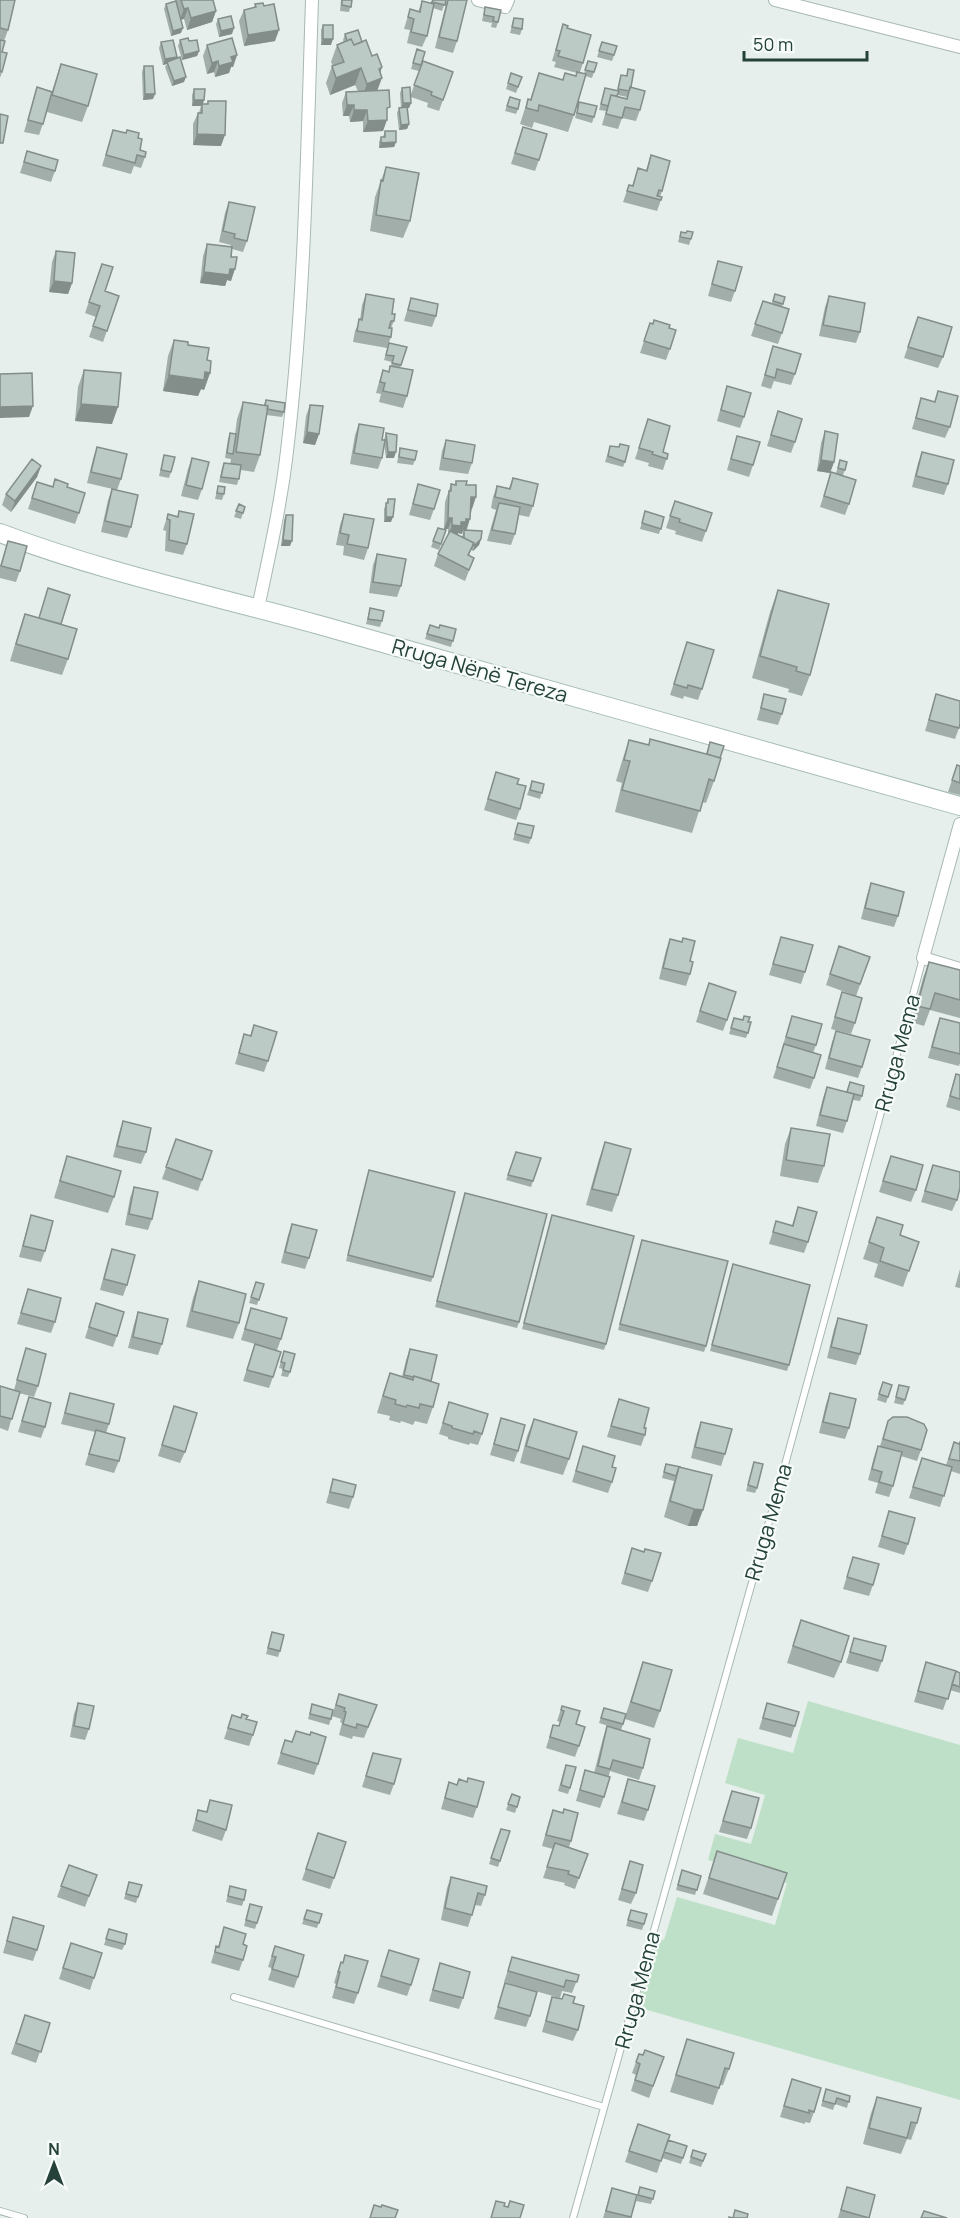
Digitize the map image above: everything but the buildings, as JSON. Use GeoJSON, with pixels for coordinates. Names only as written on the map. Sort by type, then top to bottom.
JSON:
{"type":"FeatureCollection","features":[{"type":"Feature","properties":{"kind":"main road","name":"Rruga Nënë Tereza"},"geometry":{"type":"LineString","coordinates":[[0,533],[115,571],[258,608],[960,806]]}},
{"type":"Feature","properties":{"kind":"street"},"geometry":{"type":"LineString","coordinates":[[258,608],[278,514],[287,450],[303,274],[312,0]]}},
{"type":"Feature","properties":{"kind":"street"},"geometry":{"type":"LineString","coordinates":[[478,0],[505,7],[508,0]]}},
{"type":"Feature","properties":{"kind":"street"},"geometry":{"type":"LineString","coordinates":[[775,0],[960,47]]}},
{"type":"Feature","properties":{"kind":"street","name":"Rruga Mema"},"geometry":{"type":"LineString","coordinates":[[923,958],[960,824]]}},
{"type":"Feature","properties":{"kind":"street"},"geometry":{"type":"LineString","coordinates":[[923,958],[960,969]]}},
{"type":"Feature","properties":{"kind":"lane","name":"Rruga Mema"},"geometry":{"type":"LineString","coordinates":[[573,2218],[783,1472],[923,958]]}},
{"type":"Feature","properties":{"kind":"lane"},"geometry":{"type":"LineString","coordinates":[[234,1997],[604,2107]]}},
{"type":"Feature","properties":{"kind":"lane"},"geometry":{"type":"LineString","coordinates":[[0,2211],[24,2218]]}},
{"type":"Feature","properties":{"kind":"green space"},"geometry":{"type":"Polygon","coordinates":[[[808,1701],[960,1745],[960,2100],[637,2007],[657,1938],[664,1940],[677,1897],[775,1925],[787,1883],[708,1860],[715,1834],[751,1844],[765,1795],[725,1783],[738,1738],[793,1753],[808,1701]]]}}]}
